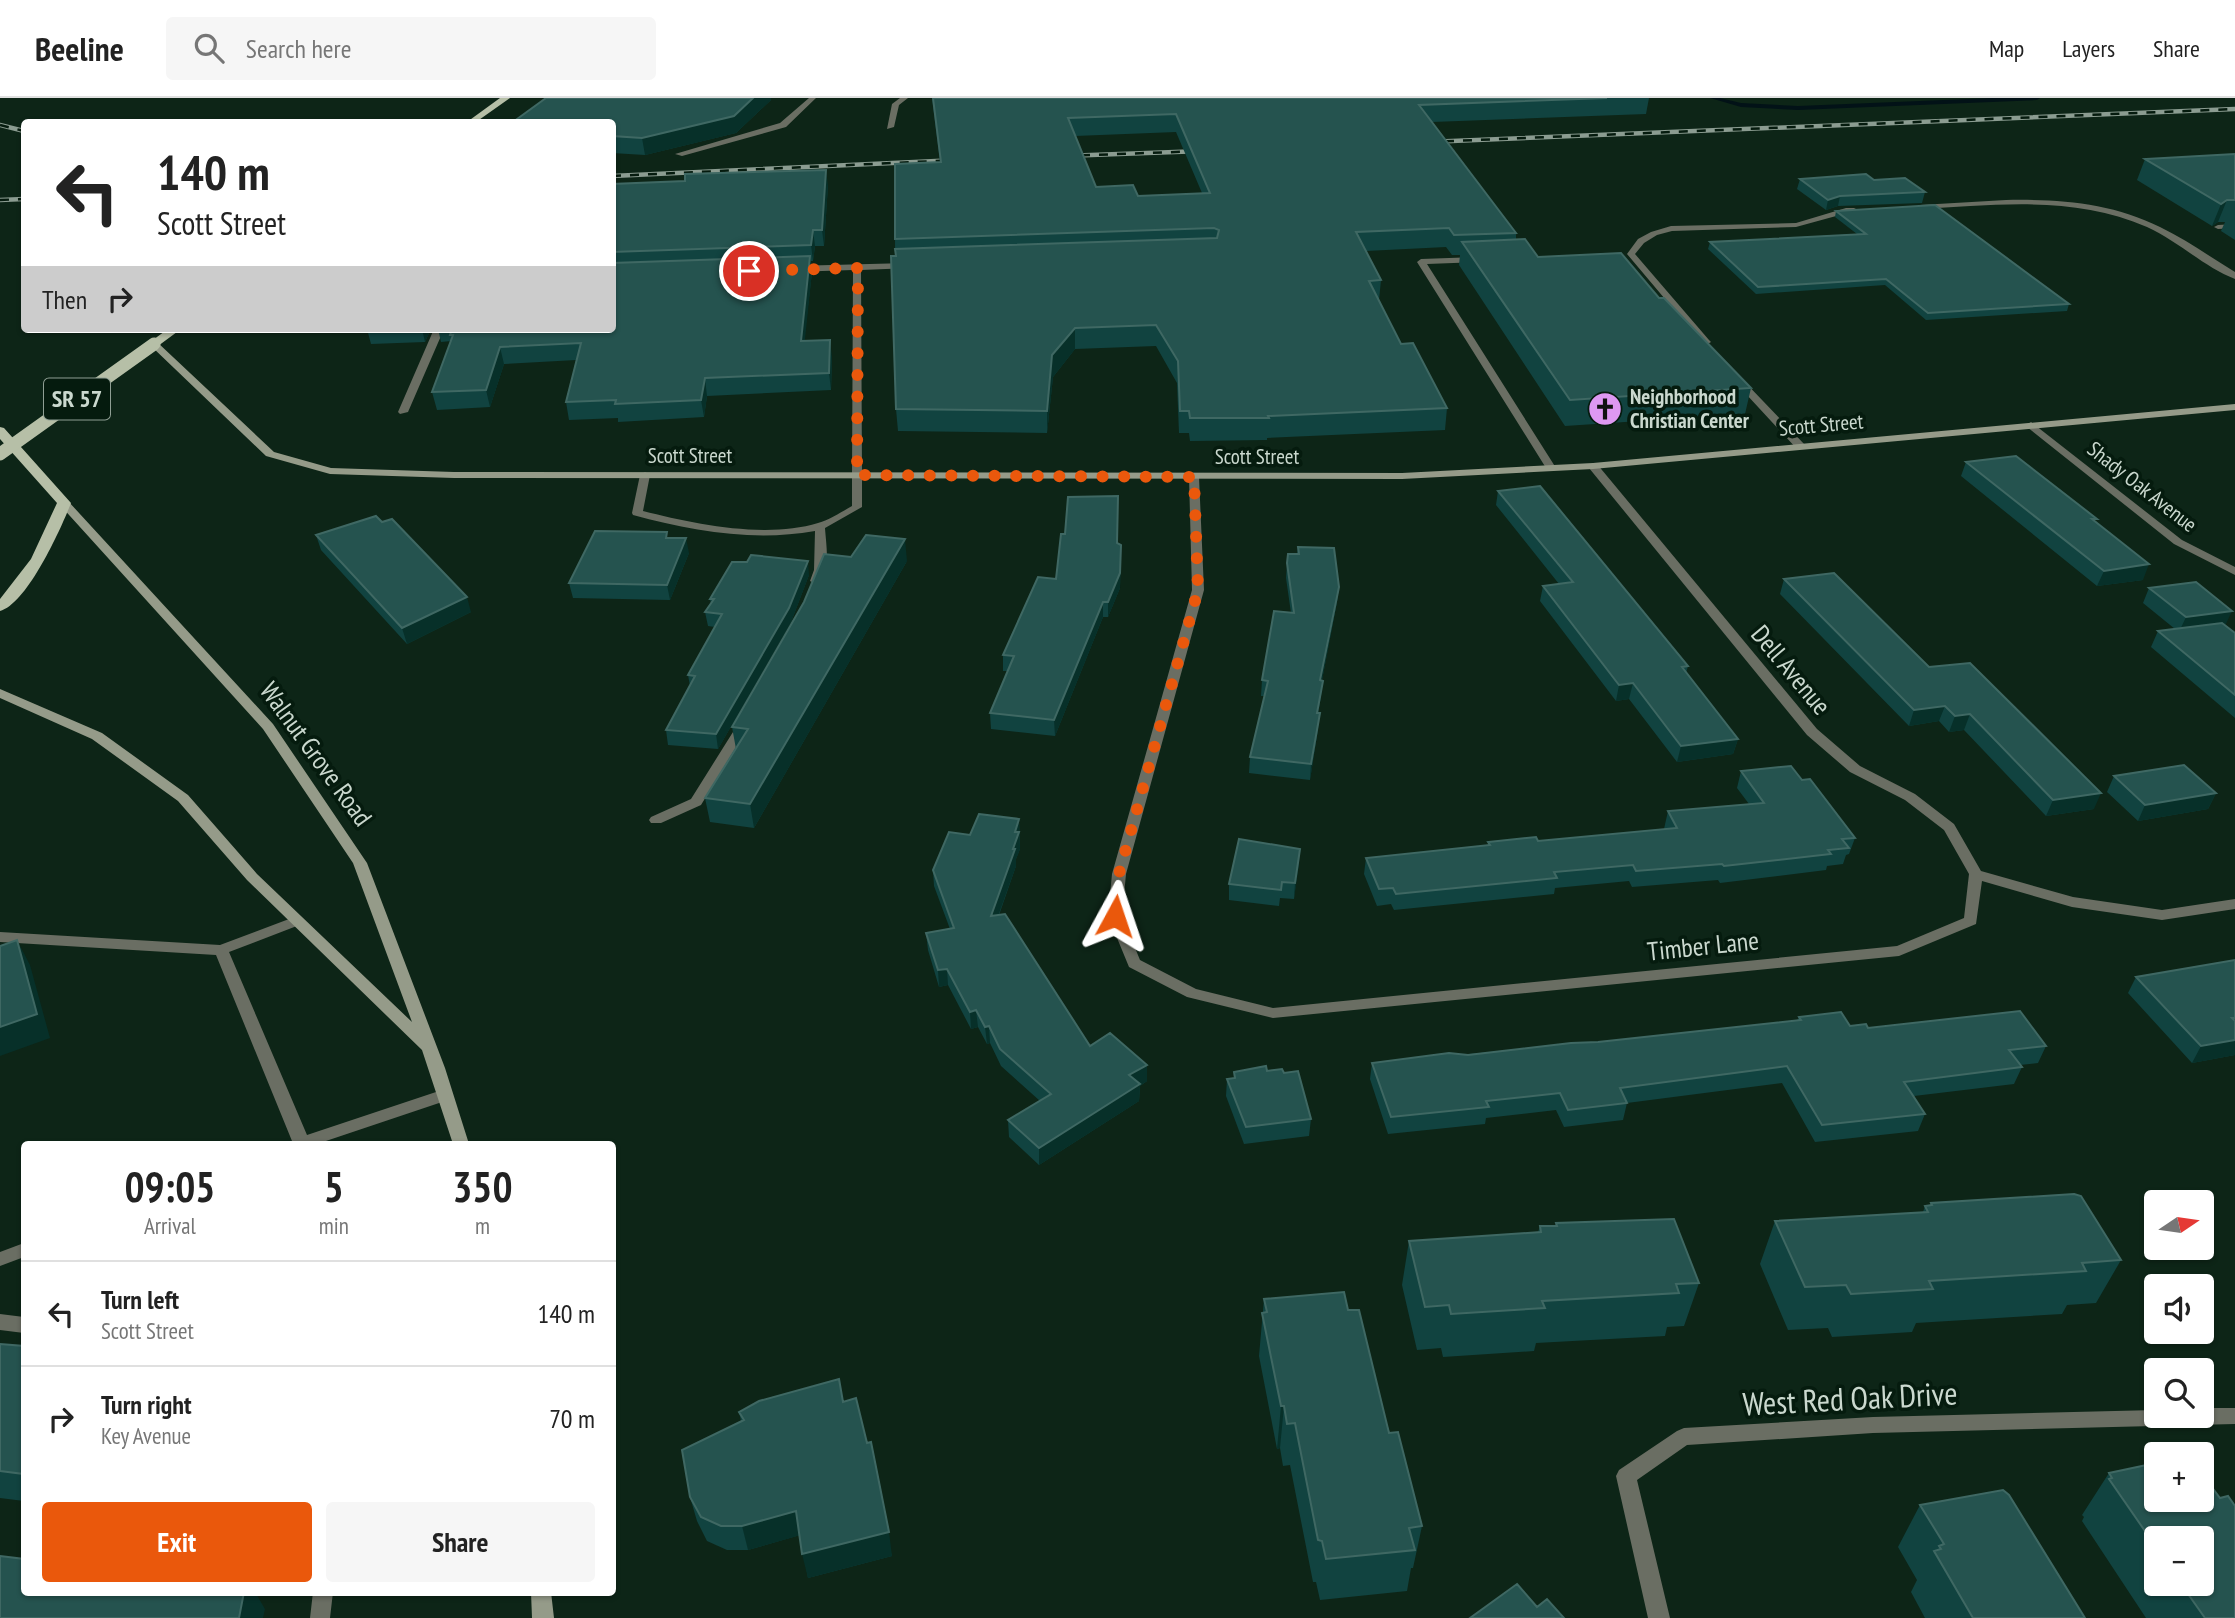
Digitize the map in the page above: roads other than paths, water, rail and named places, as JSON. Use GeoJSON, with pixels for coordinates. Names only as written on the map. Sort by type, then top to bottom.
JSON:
{"type":"FeatureCollection","features":[{"type":"Feature","properties":{"kind":"main road"},"geometry":{"type":"LineString","coordinates":[[475,119],[506,98]]}},
{"type":"Feature","properties":{"kind":"main road","name":"SR 57"},"geometry":{"type":"LineString","coordinates":[[0,454],[169,333]]}},
{"type":"Feature","properties":{"kind":"main road","name":"Scott Street"},"geometry":{"type":"LineString","coordinates":[[153,344],[270,454],[330,471],[454,475],[1402,476],[1593,466],[2235,407]]}},
{"type":"Feature","properties":{"kind":"main road"},"geometry":{"type":"LineString","coordinates":[[0,430],[64,503],[47,547],[17,590],[0,607]]}},
{"type":"Feature","properties":{"kind":"main road","name":"Walnut Grove Road"},"geometry":{"type":"LineString","coordinates":[[64,503],[268,727],[360,863],[429,1047],[460,1141]]}},
{"type":"Feature","properties":{"kind":"main road","name":"Walnut Grove Road"},"geometry":{"type":"LineString","coordinates":[[0,693],[97,736],[183,798],[252,877],[429,1047]]}},
{"type":"Feature","properties":{"kind":"main road"},"geometry":{"type":"LineString","coordinates":[[541,1596],[543,1618]]}},
{"type":"Feature","properties":{"kind":"street"},"geometry":{"type":"LineString","coordinates":[[679,154],[783,125],[813,98]]}},
{"type":"Feature","properties":{"kind":"street"},"geometry":{"type":"LineString","coordinates":[[890,127],[896,104],[905,98]]}},
{"type":"Feature","properties":{"kind":"street"},"geometry":{"type":"LineString","coordinates":[[1907,208],[2060,201],[2103,208],[2148,224],[2235,276]]}},
{"type":"Feature","properties":{"kind":"street"},"geometry":{"type":"LineString","coordinates":[[1717,355],[1631,254],[1642,240],[1663,230],[1798,225],[1838,211],[1865,210]]}},
{"type":"Feature","properties":{"kind":"street"},"geometry":{"type":"LineString","coordinates":[[2218,227],[2235,226]]}},
{"type":"Feature","properties":{"kind":"street"},"geometry":{"type":"LineString","coordinates":[[1488,260],[1421,262],[1551,468]]}},
{"type":"Feature","properties":{"kind":"street"},"geometry":{"type":"LineString","coordinates":[[776,270],[912,265]]}},
{"type":"Feature","properties":{"kind":"street"},"geometry":{"type":"LineString","coordinates":[[646,475],[636,513],[681,525],[781,532],[820,527],[857,507],[858,268]]}},
{"type":"Feature","properties":{"kind":"street"},"geometry":{"type":"LineString","coordinates":[[403,412],[437,333]]}},
{"type":"Feature","properties":{"kind":"street"},"geometry":{"type":"LineString","coordinates":[[1734,375],[1801,447]]}},
{"type":"Feature","properties":{"kind":"street","name":"Shady Oak Avenue"},"geometry":{"type":"LineString","coordinates":[[2031,425],[2178,542],[2235,572]]}},
{"type":"Feature","properties":{"kind":"street","name":"Dell Avenue"},"geometry":{"type":"LineString","coordinates":[[1593,466],[1812,732],[1855,769],[1910,797],[1949,827],[1976,874]]}},
{"type":"Feature","properties":{"kind":"street","name":"Timber Lane"},"geometry":{"type":"LineString","coordinates":[[1194,477],[1198,590],[1119,874],[1115,916],[1134,963],[1192,993],[1273,1013],[1899,951],[1970,921],[1976,874]]}},
{"type":"Feature","properties":{"kind":"street"},"geometry":{"type":"LineString","coordinates":[[811,592],[820,570],[820,527]]}},
{"type":"Feature","properties":{"kind":"street"},"geometry":{"type":"LineString","coordinates":[[656,820],[696,802],[751,710]]}},
{"type":"Feature","properties":{"kind":"street"},"geometry":{"type":"LineString","coordinates":[[1976,874],[2072,902],[2162,915],[2235,904]]}},
{"type":"Feature","properties":{"kind":"street"},"geometry":{"type":"LineString","coordinates":[[0,937],[221,950],[297,921]]}},
{"type":"Feature","properties":{"kind":"street"},"geometry":{"type":"LineString","coordinates":[[221,950],[300,1141]]}},
{"type":"Feature","properties":{"kind":"street"},"geometry":{"type":"LineString","coordinates":[[310,1141],[445,1095]]}},
{"type":"Feature","properties":{"kind":"street"},"geometry":{"type":"LineString","coordinates":[[0,1259],[21,1251]]}},
{"type":"Feature","properties":{"kind":"street"},"geometry":{"type":"LineString","coordinates":[[0,1322],[21,1325]]}},
{"type":"Feature","properties":{"kind":"street","name":"West Red Oak Drive"},"geometry":{"type":"LineString","coordinates":[[1659,1618],[1626,1476],[1684,1437],[1873,1425],[2235,1416]]}},
{"type":"Feature","properties":{"kind":"street"},"geometry":{"type":"LineString","coordinates":[[320,1618],[323,1596]]}},
{"type":"Feature","properties":{"kind":"waterway"},"geometry":{"type":"LineString","coordinates":[[1713,98],[1741,105],[1798,108],[2037,98]]}},
{"type":"Feature","properties":{"kind":"railway"},"geometry":{"type":"LineString","coordinates":[[1427,142],[2235,109]]}},
{"type":"Feature","properties":{"kind":"railway"},"geometry":{"type":"LineString","coordinates":[[0,125],[21,130]]}},
{"type":"Feature","properties":{"kind":"railway"},"geometry":{"type":"LineString","coordinates":[[1063,156],[1203,151]]}},
{"type":"Feature","properties":{"kind":"railway"},"geometry":{"type":"LineString","coordinates":[[616,176],[958,160]]}},
{"type":"Feature","properties":{"kind":"railway"},"geometry":{"type":"LineString","coordinates":[[0,200],[21,199]]}},
{"type":"Feature","properties":{"kind":"place","name":"Neighborhood Christian Center"},"geometry":{"type":"Point","coordinates":[1605,409]}}]}
